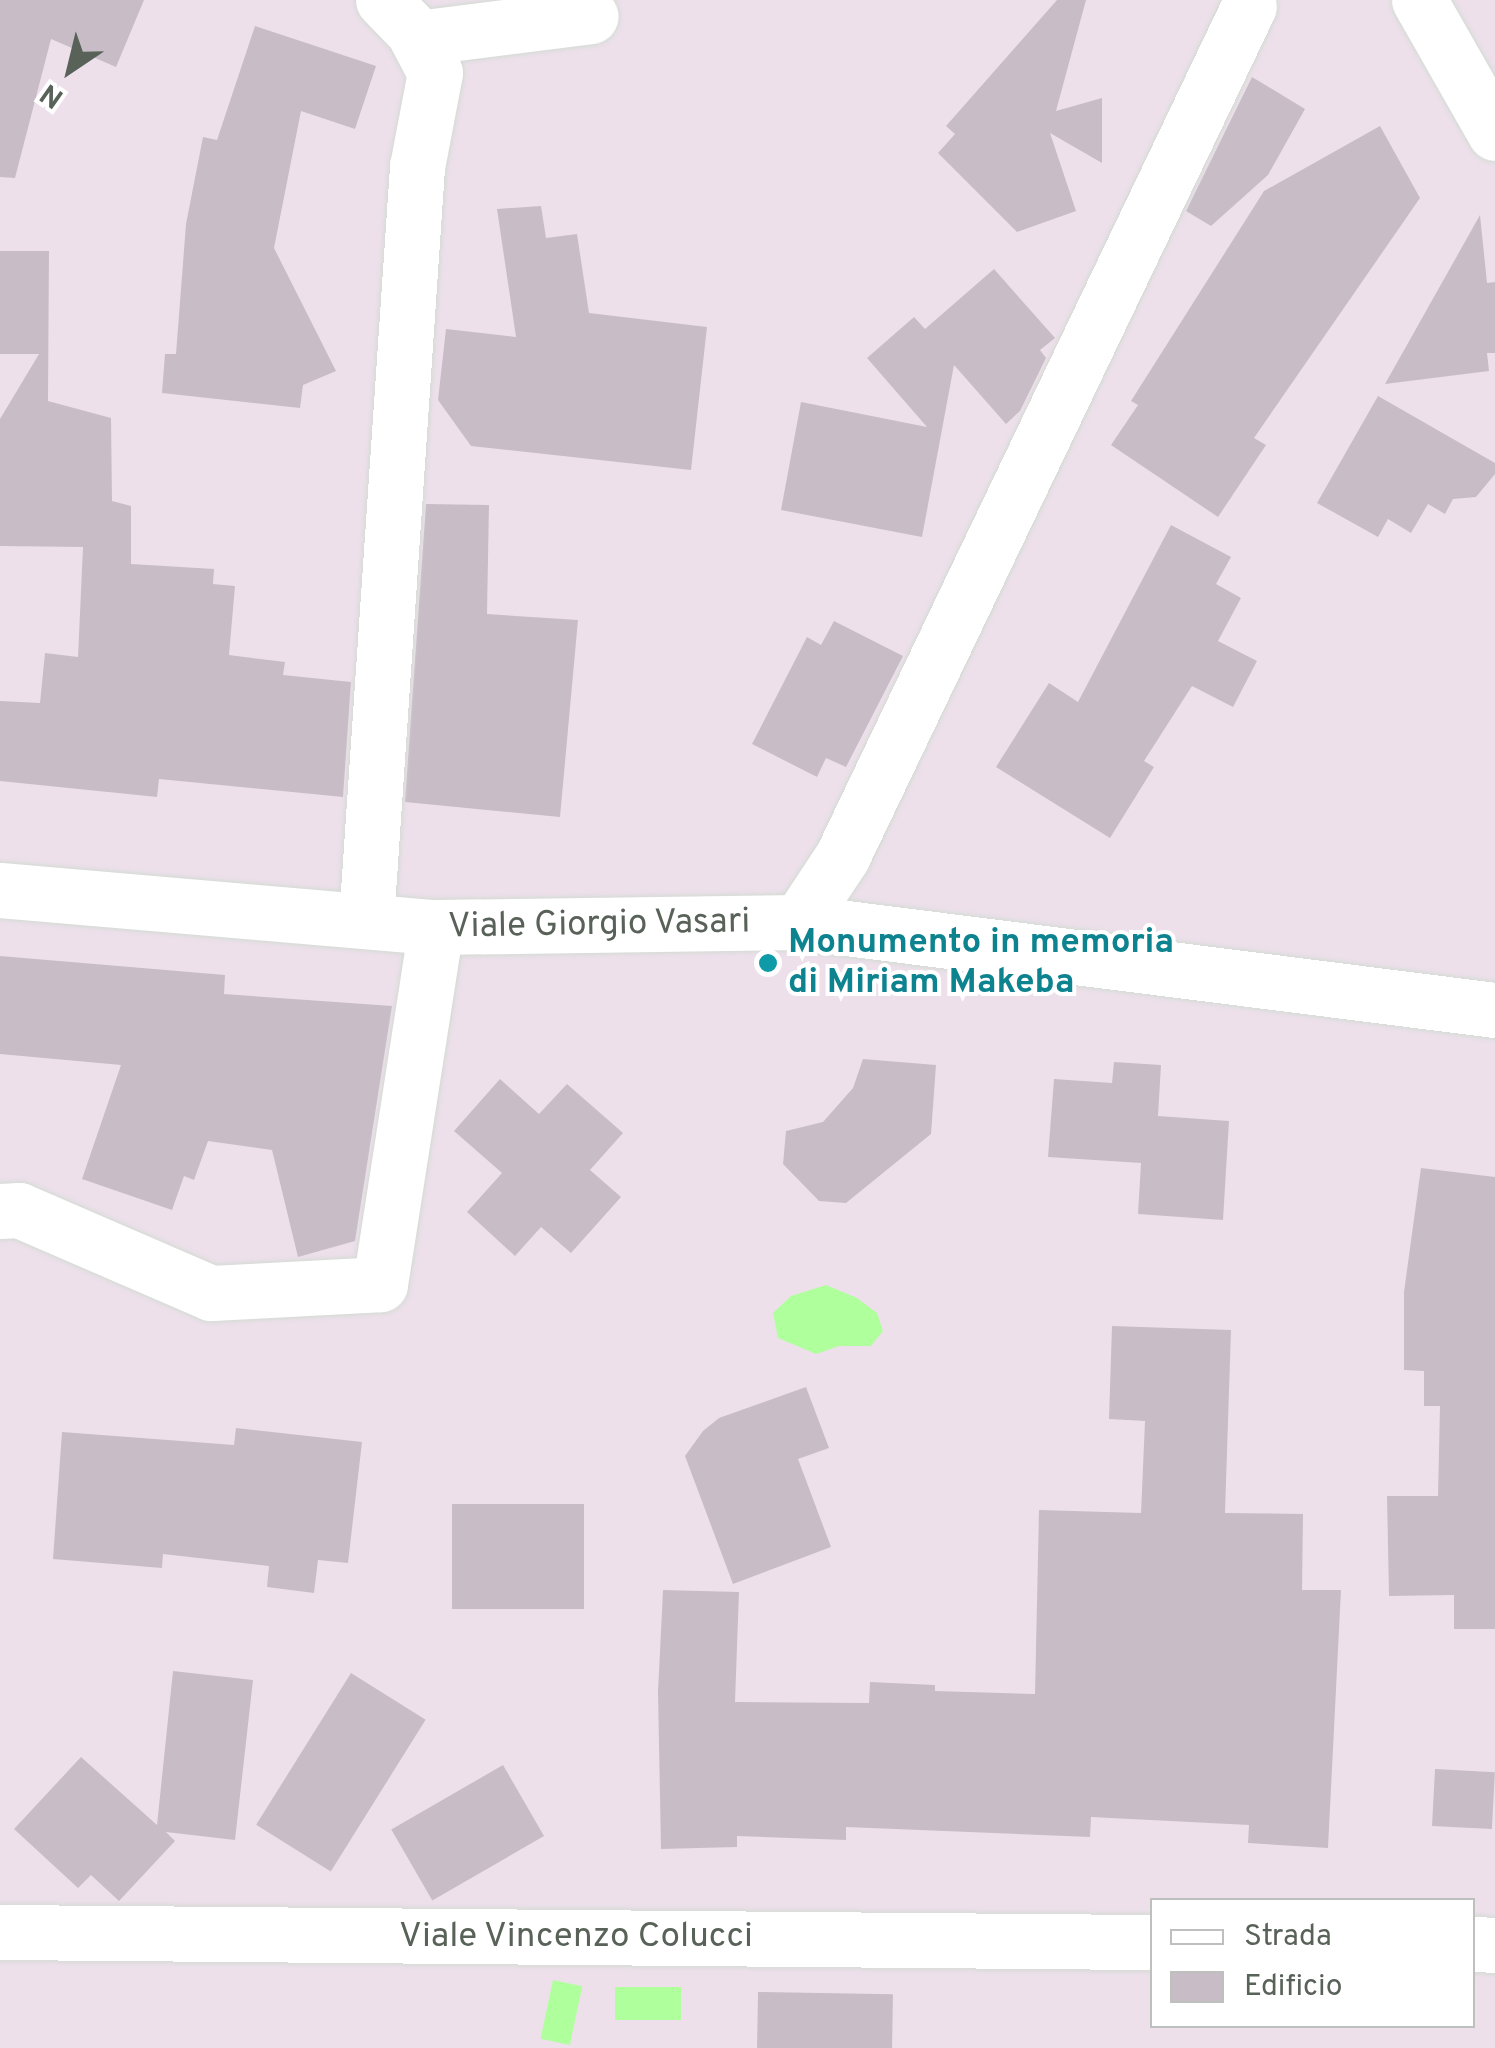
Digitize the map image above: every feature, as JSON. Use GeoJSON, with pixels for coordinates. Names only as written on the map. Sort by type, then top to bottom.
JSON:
{"type":"FeatureCollection","features":[{"type":"Feature","properties":{"kind":"street"},"geometry":{"type":"LineString","coordinates":[[1420,0],[1495,133]]}},
{"type":"Feature","properties":{"kind":"street"},"geometry":{"type":"LineString","coordinates":[[799,922],[842,857],[1253,2]]}},
{"type":"Feature","properties":{"kind":"street"},"geometry":{"type":"LineString","coordinates":[[400,19],[590,16]]}},
{"type":"Feature","properties":{"kind":"street"},"geometry":{"type":"LineString","coordinates":[[366,921],[416,167],[435,72],[400,19]]}},
{"type":"Feature","properties":{"kind":"street","name":"Viale Giorgio Vasari"},"geometry":{"type":"LineString","coordinates":[[0,890],[436,927],[799,922],[1495,1010]]}},
{"type":"Feature","properties":{"kind":"street"},"geometry":{"type":"LineString","coordinates":[[0,1211],[19,1210],[211,1293],[380,1284],[436,927]]}},
{"type":"Feature","properties":{"kind":"street","name":"Viale Vincenzo Colucci"},"geometry":{"type":"LineString","coordinates":[[0,1932],[1150,1942]]}},
{"type":"Feature","properties":{"kind":"shaded area"},"geometry":{"type":"Polygon","coordinates":[[[826,1285],[857,1298],[877,1313],[883,1331],[871,1346],[839,1346],[816,1354],[778,1338],[773,1313],[791,1296],[826,1285]]]}},
{"type":"Feature","properties":{"kind":"shaded area"},"geometry":{"type":"Polygon","coordinates":[[[553,1980],[582,1986],[570,2045],[541,2039],[553,1980]]]}},
{"type":"Feature","properties":{"kind":"shaded area"},"geometry":{"type":"Polygon","coordinates":[[[615,1987],[681,1987],[681,2020],[615,2020],[615,1987]]]}},
{"type":"Feature","properties":{"kind":"building"},"geometry":{"type":"Polygon","coordinates":[[[0,0],[144,0],[116,67],[51,39],[15,178],[0,177],[0,0]]]}},
{"type":"Feature","properties":{"kind":"building"},"geometry":{"type":"Polygon","coordinates":[[[1057,0],[1086,0],[1056,111],[1102,98],[1102,163],[1050,133],[1076,211],[1017,232],[938,153],[955,134],[946,126],[1057,0]]]}},
{"type":"Feature","properties":{"kind":"building"},"geometry":{"type":"Polygon","coordinates":[[[255,26],[376,66],[355,129],[301,111],[274,248],[336,371],[303,385],[300,408],[162,393],[165,354],[176,354],[186,224],[203,137],[217,140],[255,26]]]}},
{"type":"Feature","properties":{"kind":"building"},"geometry":{"type":"Polygon","coordinates":[[[1252,77],[1305,109],[1268,175],[1211,226],[1186,211],[1252,77]]]}},
{"type":"Feature","properties":{"kind":"building"},"geometry":{"type":"Polygon","coordinates":[[[1380,126],[1420,198],[1254,438],[1266,445],[1218,517],[1111,445],[1138,405],[1131,401],[1264,191],[1380,126]]]}},
{"type":"Feature","properties":{"kind":"building"},"geometry":{"type":"Polygon","coordinates":[[[541,206],[546,238],[577,234],[589,313],[707,327],[691,470],[471,446],[438,400],[446,329],[516,337],[497,209],[541,206]]]}},
{"type":"Feature","properties":{"kind":"building"},"geometry":{"type":"Polygon","coordinates":[[[1480,215],[1487,283],[1495,282],[1495,353],[1487,353],[1489,371],[1385,384],[1480,215]]]}},
{"type":"Feature","properties":{"kind":"building"},"geometry":{"type":"Polygon","coordinates":[[[0,251],[49,251],[48,401],[111,418],[112,501],[131,506],[131,564],[214,569],[213,584],[235,586],[229,655],[285,662],[283,675],[351,682],[343,797],[159,779],[157,797],[0,781],[0,701],[40,703],[45,653],[78,657],[83,547],[0,546],[0,419],[39,354],[0,354],[0,251]]]}},
{"type":"Feature","properties":{"kind":"building"},"geometry":{"type":"Polygon","coordinates":[[[994,269],[1055,338],[1040,350],[1046,358],[1020,411],[1006,424],[954,365],[922,537],[781,510],[801,402],[927,427],[867,358],[914,317],[925,329],[994,269]]]}},
{"type":"Feature","properties":{"kind":"building"},"geometry":{"type":"Polygon","coordinates":[[[1378,396],[1495,463],[1495,474],[1476,497],[1453,499],[1445,514],[1428,504],[1411,533],[1388,519],[1378,537],[1317,503],[1378,396]]]}},
{"type":"Feature","properties":{"kind":"building"},"geometry":{"type":"Polygon","coordinates":[[[426,504],[489,505],[487,614],[578,620],[560,817],[405,802],[426,504]]]}},
{"type":"Feature","properties":{"kind":"building"},"geometry":{"type":"Polygon","coordinates":[[[1171,525],[1231,557],[1216,584],[1241,598],[1218,641],[1257,661],[1233,707],[1192,686],[1144,761],[1154,767],[1110,838],[996,767],[1049,683],[1078,702],[1171,525]]]}},
{"type":"Feature","properties":{"kind":"building"},"geometry":{"type":"Polygon","coordinates":[[[834,621],[903,656],[846,767],[826,758],[817,777],[752,744],[807,637],[821,645],[834,621]]]}},
{"type":"Feature","properties":{"kind":"building"},"geometry":{"type":"Polygon","coordinates":[[[0,956],[225,975],[224,994],[392,1006],[355,1241],[298,1257],[272,1150],[208,1141],[194,1180],[184,1176],[172,1210],[82,1179],[121,1065],[0,1054],[0,956]]]}},
{"type":"Feature","properties":{"kind":"building"},"geometry":{"type":"Polygon","coordinates":[[[863,1059],[936,1065],[931,1134],[846,1203],[819,1201],[783,1164],[786,1131],[823,1122],[853,1088],[863,1059]]]}},
{"type":"Feature","properties":{"kind":"building"},"geometry":{"type":"Polygon","coordinates":[[[1114,1062],[1161,1065],[1158,1116],[1229,1121],[1223,1220],[1138,1214],[1141,1163],[1048,1157],[1054,1079],[1112,1083],[1114,1062]]]}},
{"type":"Feature","properties":{"kind":"building"},"geometry":{"type":"Polygon","coordinates":[[[500,1079],[539,1114],[567,1084],[623,1133],[590,1170],[621,1197],[571,1253],[541,1227],[515,1256],[467,1212],[502,1173],[454,1131],[500,1079]]]}},
{"type":"Feature","properties":{"kind":"building"},"geometry":{"type":"Polygon","coordinates":[[[1421,1168],[1495,1177],[1495,1629],[1454,1629],[1454,1595],[1389,1596],[1387,1496],[1438,1496],[1440,1406],[1424,1406],[1424,1371],[1404,1370],[1404,1292],[1421,1168]]]}},
{"type":"Feature","properties":{"kind":"building"},"geometry":{"type":"Polygon","coordinates":[[[1112,1326],[1231,1330],[1225,1513],[1303,1514],[1302,1590],[1341,1590],[1328,1848],[1248,1843],[1249,1825],[1091,1817],[1090,1837],[846,1827],[846,1840],[737,1836],[737,1847],[661,1849],[658,1692],[663,1590],[739,1592],[735,1702],[869,1703],[870,1682],[935,1685],[935,1691],[1035,1694],[1039,1510],[1141,1513],[1145,1421],[1109,1419],[1112,1326]]]}},
{"type":"Feature","properties":{"kind":"building"},"geometry":{"type":"Polygon","coordinates":[[[806,1387],[829,1448],[798,1459],[831,1547],[733,1584],[685,1456],[703,1431],[719,1418],[806,1387]]]}},
{"type":"Feature","properties":{"kind":"building"},"geometry":{"type":"Polygon","coordinates":[[[236,1428],[362,1442],[348,1563],[318,1560],[314,1593],[267,1587],[269,1566],[163,1554],[162,1568],[53,1559],[62,1432],[234,1445],[236,1428]]]}},
{"type":"Feature","properties":{"kind":"building"},"geometry":{"type":"Polygon","coordinates":[[[452,1504],[584,1504],[584,1609],[452,1609],[452,1504]]]}},
{"type":"Feature","properties":{"kind":"building"},"geometry":{"type":"Polygon","coordinates":[[[173,1671],[253,1680],[235,1840],[166,1832],[175,1841],[119,1901],[91,1875],[78,1888],[14,1829],[81,1757],[157,1825],[173,1671]]]}},
{"type":"Feature","properties":{"kind":"building"},"geometry":{"type":"Polygon","coordinates":[[[351,1673],[426,1720],[331,1871],[256,1825],[351,1673]]]}},
{"type":"Feature","properties":{"kind":"building"},"geometry":{"type":"Polygon","coordinates":[[[503,1765],[544,1836],[432,1901],[391,1830],[503,1765]]]}},
{"type":"Feature","properties":{"kind":"building"},"geometry":{"type":"Polygon","coordinates":[[[1435,1769],[1495,1772],[1492,1829],[1432,1826],[1435,1769]]]}},
{"type":"Feature","properties":{"kind":"building"},"geometry":{"type":"Polygon","coordinates":[[[758,1992],[893,1994],[892,2048],[757,2048],[758,1992]]]}},
{"type":"Feature","properties":{"kind":"place","name":"Monumento in memoria di Miriam Makeba"},"geometry":{"type":"Point","coordinates":[768,963]}}]}
